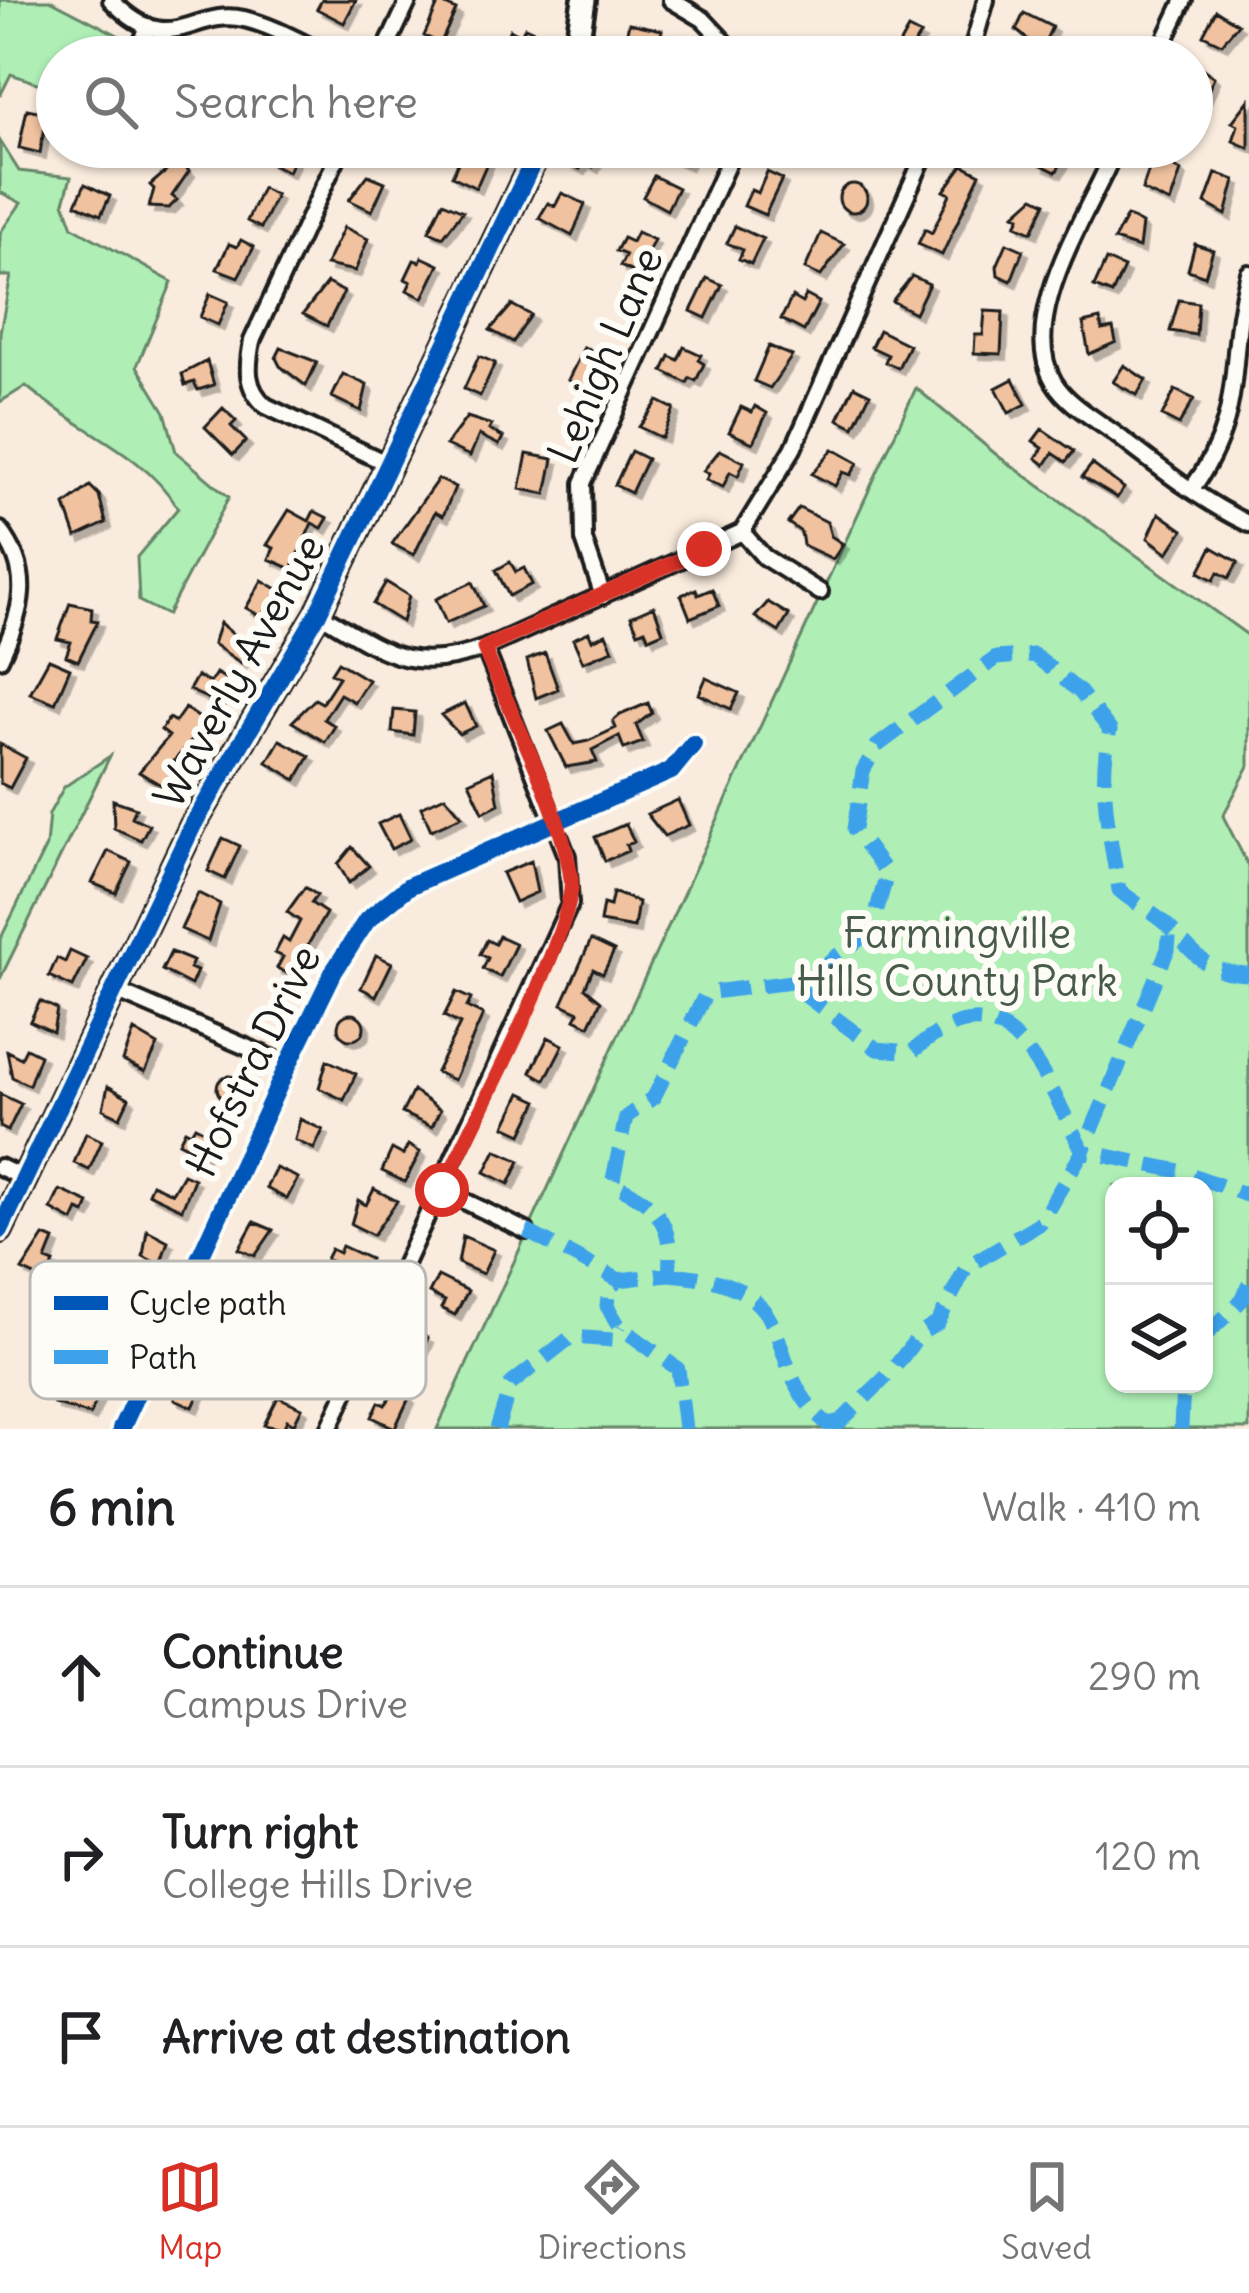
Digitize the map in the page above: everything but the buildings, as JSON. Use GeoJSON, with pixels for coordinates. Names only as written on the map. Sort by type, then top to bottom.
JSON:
{"type":"FeatureCollection","features":[{"type":"Feature","properties":{"kind":"street"},"geometry":{"type":"LineString","coordinates":[[111,0],[148,26],[183,31],[220,18],[243,18],[284,36]]}},
{"type":"Feature","properties":{"kind":"street"},"geometry":{"type":"LineString","coordinates":[[392,36],[409,0]]}},
{"type":"Feature","properties":{"kind":"street"},"geometry":{"type":"LineString","coordinates":[[578,36],[584,0]]}},
{"type":"Feature","properties":{"kind":"street"},"geometry":{"type":"LineString","coordinates":[[671,0],[703,19],[720,36]]}},
{"type":"Feature","properties":{"kind":"street"},"geometry":{"type":"LineString","coordinates":[[976,36],[986,0]]}},
{"type":"Feature","properties":{"kind":"street"},"geometry":{"type":"LineString","coordinates":[[1167,36],[1184,0]]}},
{"type":"Feature","properties":{"kind":"street"},"geometry":{"type":"LineString","coordinates":[[144,36],[148,26]]}},
{"type":"Feature","properties":{"kind":"street"},"geometry":{"type":"LineString","coordinates":[[332,168],[252,341],[248,373],[251,388],[266,406],[389,465]]}},
{"type":"Feature","properties":{"kind":"street","name":"Waverly Avenue"},"geometry":{"type":"LineString","coordinates":[[0,1230],[193,825],[318,613],[530,168]]}},
{"type":"Feature","properties":{"kind":"street","name":"Lehigh Lane"},"geometry":{"type":"LineString","coordinates":[[603,596],[584,540],[583,483],[678,263],[725,168]]}},
{"type":"Feature","properties":{"kind":"street"},"geometry":{"type":"LineString","coordinates":[[318,613],[407,662],[442,661],[484,648],[742,532],[793,449],[919,168]]}},
{"type":"Feature","properties":{"kind":"street"},"geometry":{"type":"LineString","coordinates":[[1106,168],[1057,277],[1042,341],[1048,368],[1074,404],[1191,490],[1249,524]]}},
{"type":"Feature","properties":{"kind":"street"},"geometry":{"type":"LineString","coordinates":[[1191,490],[1216,456],[1227,430],[1242,372],[1249,272]]}},
{"type":"Feature","properties":{"kind":"street"},"geometry":{"type":"LineString","coordinates":[[0,530],[14,548],[23,588],[22,610],[0,659]]}},
{"type":"Feature","properties":{"kind":"street"},"geometry":{"type":"LineString","coordinates":[[742,532],[764,557],[820,592]]}},
{"type":"Feature","properties":{"kind":"street"},"geometry":{"type":"LineString","coordinates":[[408,1261],[566,918],[572,884],[554,822],[484,648]]}},
{"type":"Feature","properties":{"kind":"street","name":"Hofstra Drive"},"geometry":{"type":"LineString","coordinates":[[199,1261],[334,970],[367,920],[409,886],[671,772],[693,744]]}},
{"type":"Feature","properties":{"kind":"street"},"geometry":{"type":"LineString","coordinates":[[116,991],[288,1065]]}},
{"type":"Feature","properties":{"kind":"street"},"geometry":{"type":"LineString","coordinates":[[0,1167],[23,1178]]}},
{"type":"Feature","properties":{"kind":"street"},"geometry":{"type":"LineString","coordinates":[[442,1190],[526,1231]]}},
{"type":"Feature","properties":{"kind":"street","name":"Hofstra Drive"},"geometry":{"type":"LineString","coordinates":[[122,1429],[136,1399]]}},
{"type":"Feature","properties":{"kind":"street"},"geometry":{"type":"LineString","coordinates":[[329,1429],[343,1399]]}},
{"type":"Feature","properties":{"kind":"green space"},"geometry":{"type":"Polygon","coordinates":[[[0,0],[50,0],[119,36],[36,36],[36,83],[11,74],[0,96],[0,0]]]}},
{"type":"Feature","properties":{"kind":"green space"},"geometry":{"type":"Polygon","coordinates":[[[0,141],[19,171],[71,177],[64,202],[73,227],[172,282],[137,366],[165,412],[176,452],[229,497],[167,615],[139,601],[137,557],[178,508],[163,488],[128,456],[26,386],[0,402],[0,332],[11,276],[0,276],[0,233],[21,203],[0,192],[0,141]]]}},
{"type":"Feature","properties":{"kind":"green space","name":"Farmingville Hills County Park"},"geometry":{"type":"Polygon","coordinates":[[[916,388],[998,456],[1249,636],[1249,766],[1223,816],[1249,867],[1249,1429],[437,1429],[916,388]]]}},
{"type":"Feature","properties":{"kind":"green space"},"geometry":{"type":"Polygon","coordinates":[[[110,756],[0,979],[0,940],[46,846],[49,814],[64,787],[110,756]]]}},
{"type":"Feature","properties":{"kind":"marked path"},"geometry":{"type":"LineString","coordinates":[[1249,974],[1223,971],[1205,962],[1119,890],[1105,790],[1110,730],[1080,692],[1034,655],[996,658],[877,746],[863,771],[854,829],[887,874],[871,931],[830,961],[806,996],[877,1049],[912,1052],[945,1029],[974,1021],[998,1026],[1018,1040],[1036,1063],[1083,1151],[1184,1172],[1249,1196]]}},
{"type":"Feature","properties":{"kind":"marked path"},"geometry":{"type":"LineString","coordinates":[[833,1429],[891,1372],[920,1334],[938,1323],[966,1267],[1040,1223],[1083,1151],[1168,949],[1170,927]]}},
{"type":"Feature","properties":{"kind":"marked path"},"geometry":{"type":"LineString","coordinates":[[685,1429],[678,1369],[619,1326],[607,1306],[609,1288],[619,1280],[669,1274],[668,1241],[659,1217],[640,1198],[612,1184],[626,1117],[654,1097],[706,993],[791,982],[806,996]]}},
{"type":"Feature","properties":{"kind":"marked path"},"geometry":{"type":"LineString","coordinates":[[526,1231],[619,1280]]}},
{"type":"Feature","properties":{"kind":"marked path"},"geometry":{"type":"LineString","coordinates":[[669,1274],[715,1281],[745,1294],[764,1311],[776,1331],[792,1378],[806,1401],[828,1424],[841,1421],[859,1429]]}},
{"type":"Feature","properties":{"kind":"marked path"},"geometry":{"type":"LineString","coordinates":[[1213,1328],[1242,1300],[1249,1284]]}},
{"type":"Feature","properties":{"kind":"marked path"},"geometry":{"type":"LineString","coordinates":[[497,1429],[511,1384],[571,1337],[614,1340],[619,1326]]}},
{"type":"Feature","properties":{"kind":"marked path"},"geometry":{"type":"LineString","coordinates":[[1181,1429],[1183,1393]]}},
{"type":"Feature","properties":{"kind":"cycle path"},"geometry":{"type":"LineString","coordinates":[[0,1230],[193,825],[318,613],[530,168]]}},
{"type":"Feature","properties":{"kind":"cycle path"},"geometry":{"type":"LineString","coordinates":[[198,1261],[334,971],[367,920],[409,886],[671,771],[693,744]]}},
{"type":"Feature","properties":{"kind":"cycle path"},"geometry":{"type":"LineString","coordinates":[[121,1429],[135,1399]]}},
{"type":"Feature","properties":{"kind":"route"},"geometry":{"type":"LineString","coordinates":[[442,1190],[561,932],[572,884],[567,856],[484,648],[704,549]]}}]}
